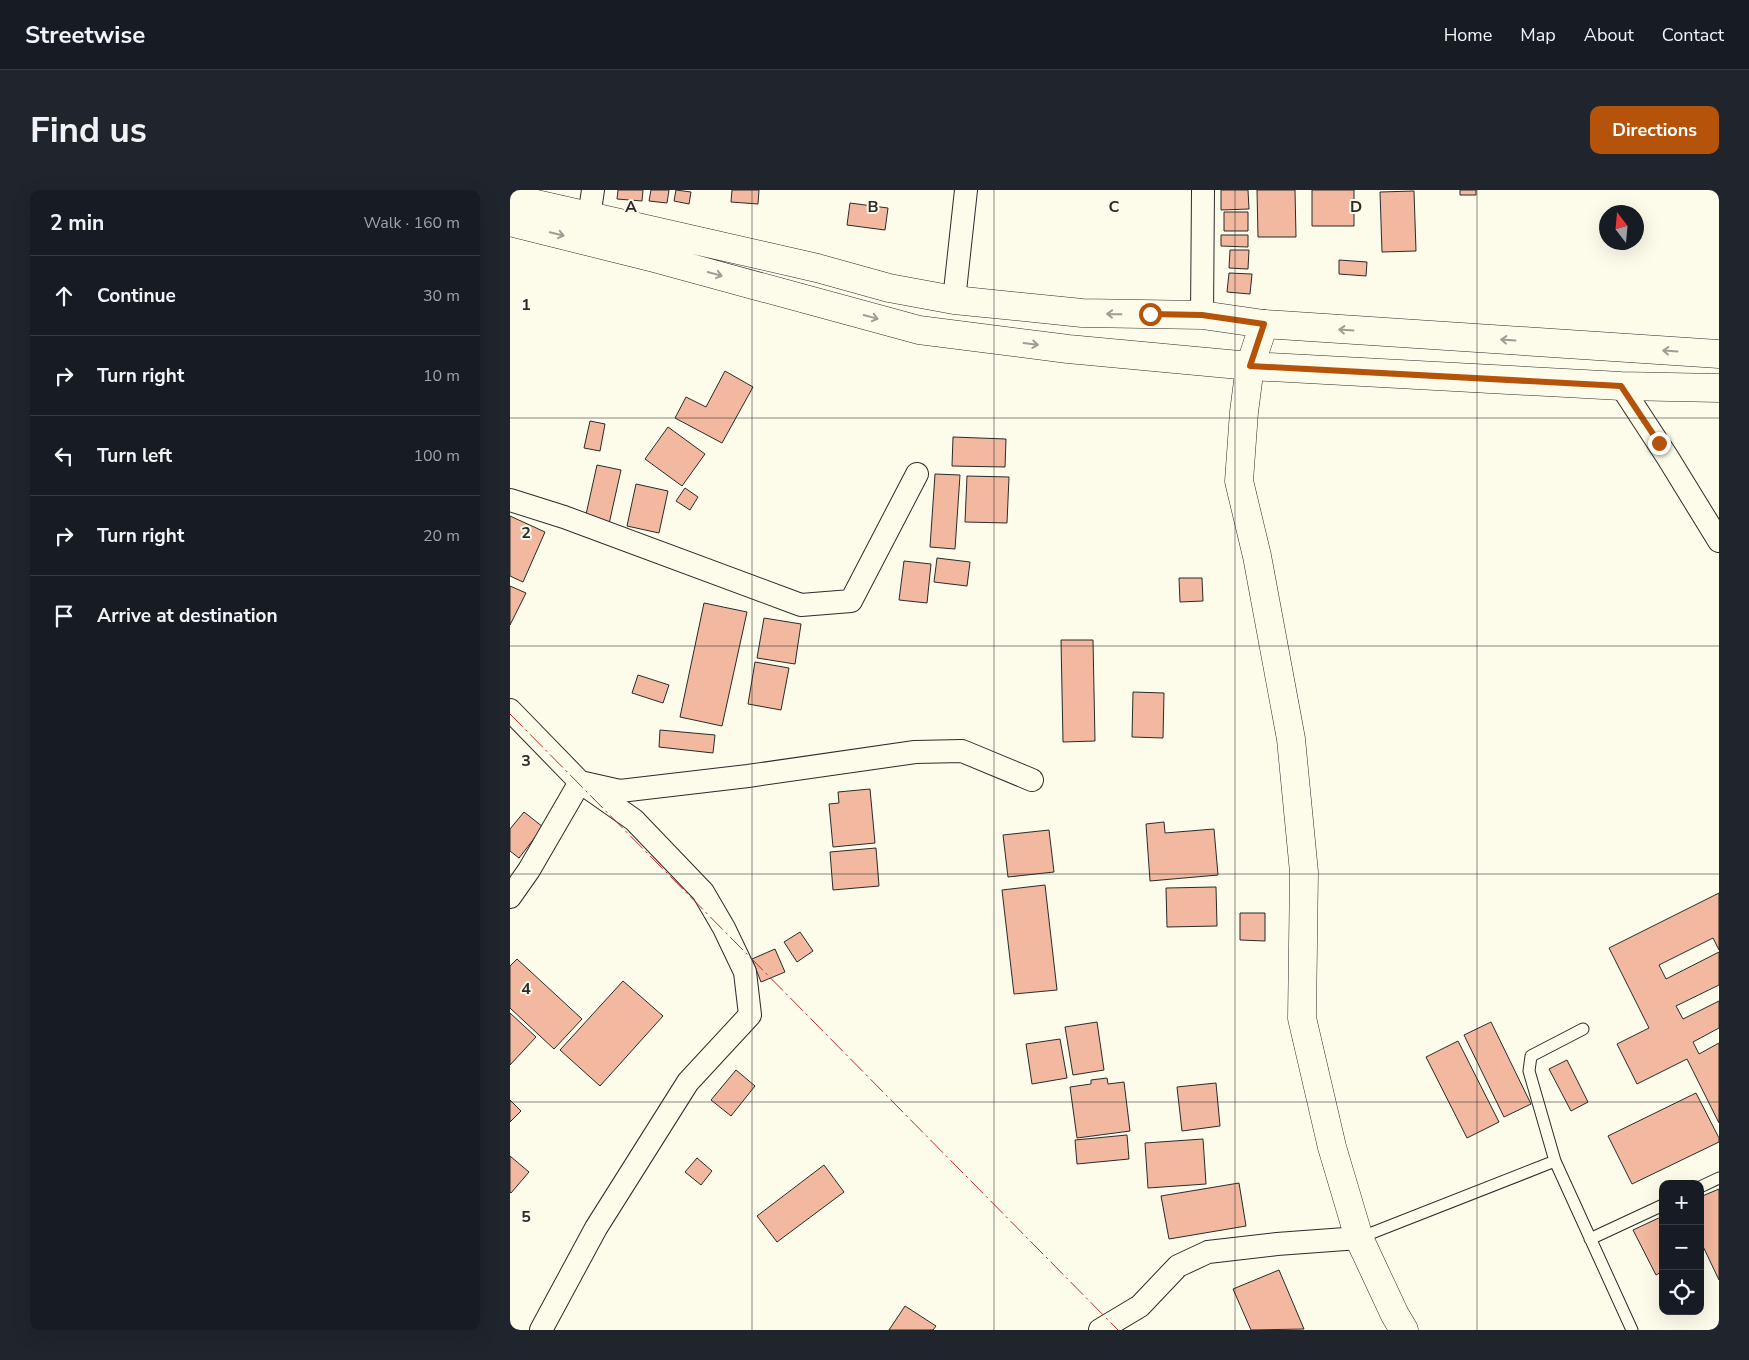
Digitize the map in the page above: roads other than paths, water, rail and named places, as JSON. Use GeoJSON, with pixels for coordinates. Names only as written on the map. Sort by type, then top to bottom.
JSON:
{"type":"FeatureCollection","features":[{"type":"Feature","properties":{"kind":"main road"},"geometry":{"type":"LineString","coordinates":[[510,198],[817,268],[889,288],[954,300],[1082,313],[1202,315],[1264,324],[1719,354]]}},
{"type":"Feature","properties":{"kind":"main road"},"geometry":{"type":"LineString","coordinates":[[510,222],[664,260],[919,330],[1068,349],[1250,366],[1621,386],[1719,388]]}},
{"type":"Feature","properties":{"kind":"main road"},"geometry":{"type":"LineString","coordinates":[[1264,324],[1250,366],[1244,412],[1239,481],[1257,556],[1291,739],[1304,872],[1302,1018],[1332,1147],[1359,1238],[1404,1330]]}},
{"type":"Feature","properties":{"kind":"street"},"geometry":{"type":"LineString","coordinates":[[589,217],[594,190]]}},
{"type":"Feature","properties":{"kind":"street"},"geometry":{"type":"LineString","coordinates":[[954,300],[966,190]]}},
{"type":"Feature","properties":{"kind":"street"},"geometry":{"type":"LineString","coordinates":[[1202,315],[1203,190]]}},
{"type":"Feature","properties":{"kind":"street"},"geometry":{"type":"LineString","coordinates":[[1621,386],[1719,541]]}},
{"type":"Feature","properties":{"kind":"street"},"geometry":{"type":"LineString","coordinates":[[510,500],[564,517],[801,605],[851,601],[917,474]]}},
{"type":"Feature","properties":{"kind":"street"},"geometry":{"type":"LineString","coordinates":[[510,710],[580,782],[634,820],[703,892],[724,928],[744,972],[750,1015],[688,1082],[596,1228],[541,1330]]}},
{"type":"Feature","properties":{"kind":"street"},"geometry":{"type":"LineString","coordinates":[[580,782],[620,791],[748,776],[915,752],[962,751],[1032,780]]}},
{"type":"Feature","properties":{"kind":"street"},"geometry":{"type":"LineString","coordinates":[[510,897],[529,870],[580,782]]}},
{"type":"Feature","properties":{"kind":"street"},"geometry":{"type":"LineString","coordinates":[[1100,1330],[1140,1306],[1178,1266],[1208,1252],[1277,1244],[1359,1238]]}},
{"type":"Feature","properties":{"kind":"lane"},"geometry":{"type":"LineString","coordinates":[[1583,1029],[1531,1056],[1529,1071],[1555,1161],[1632,1330]]}},
{"type":"Feature","properties":{"kind":"lane"},"geometry":{"type":"LineString","coordinates":[[1359,1238],[1555,1161]]}},
{"type":"Feature","properties":{"kind":"lane"},"geometry":{"type":"LineString","coordinates":[[1704,1185],[1719,1178]]}},
{"type":"Feature","properties":{"kind":"lane"},"geometry":{"type":"LineString","coordinates":[[1590,1239],[1659,1206]]}}]}
